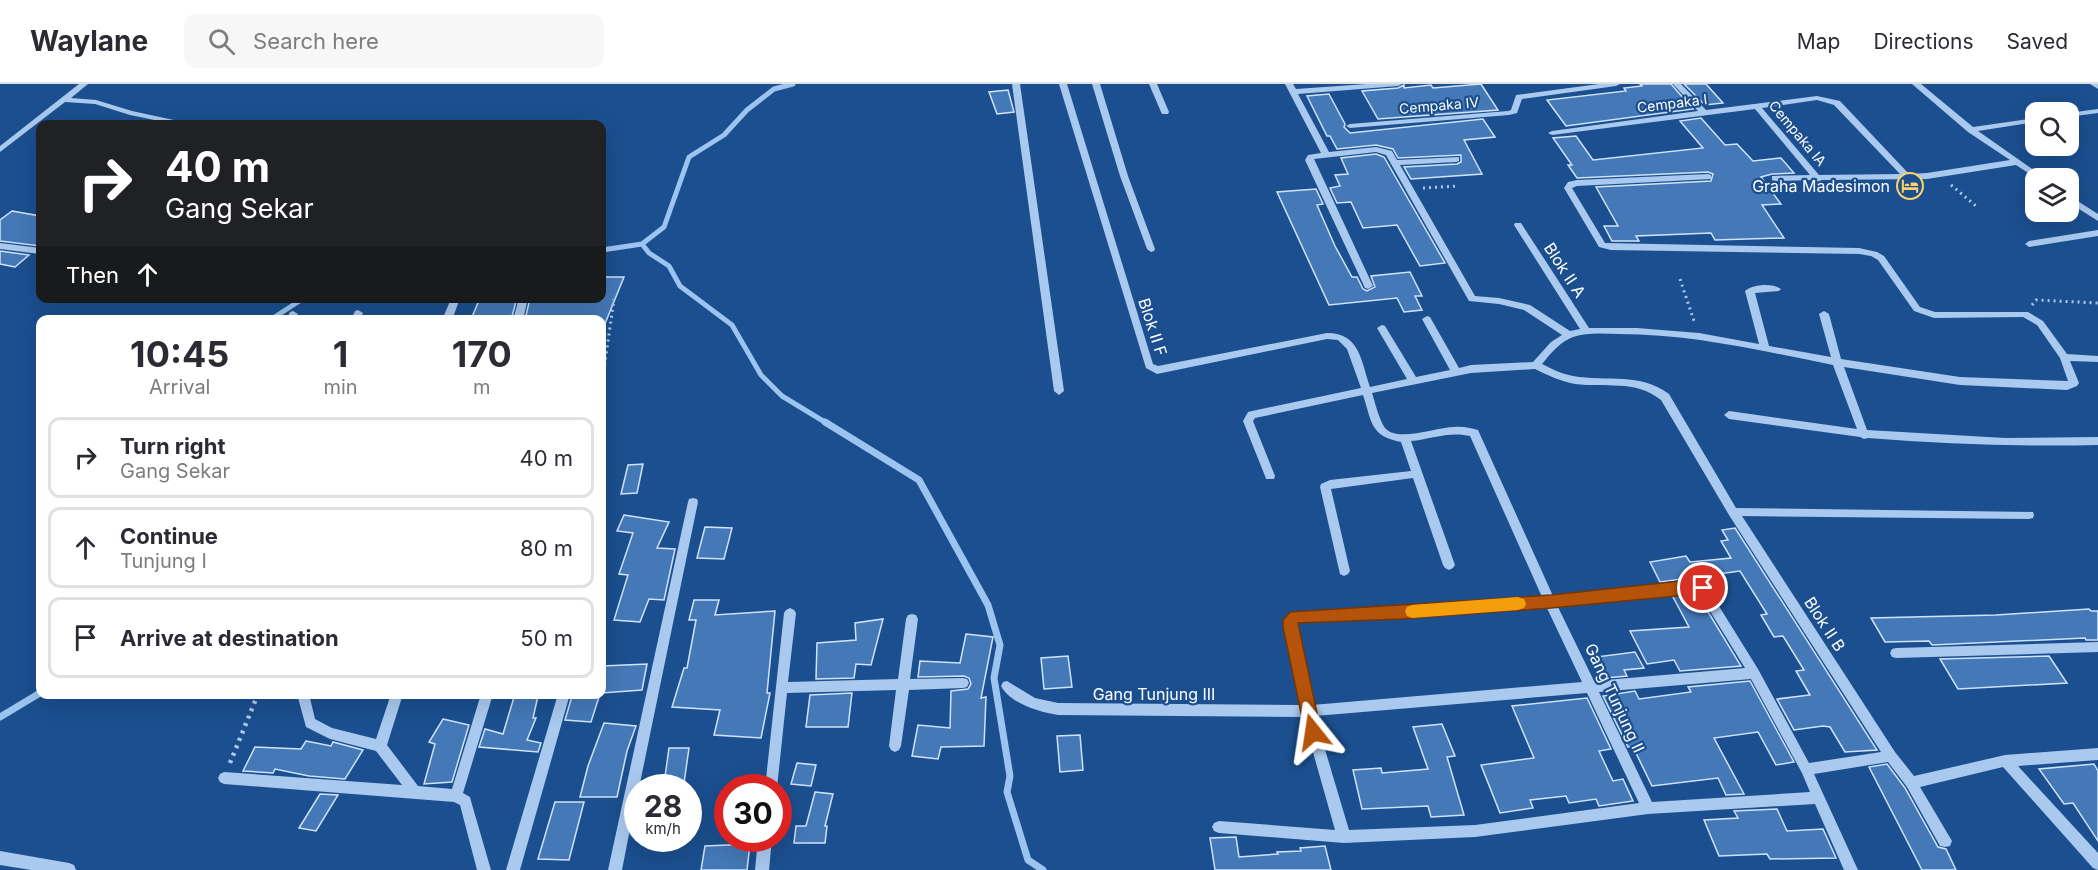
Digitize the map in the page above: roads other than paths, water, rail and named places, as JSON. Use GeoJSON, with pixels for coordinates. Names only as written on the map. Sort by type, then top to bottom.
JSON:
{"type":"FeatureCollection","features":[{"type":"Feature","properties":{"kind":"street"},"geometry":{"type":"LineString","coordinates":[[38,120],[84,84]]}},
{"type":"Feature","properties":{"kind":"street"},"geometry":{"type":"LineString","coordinates":[[1016,84],[1059,391]]}},
{"type":"Feature","properties":{"kind":"street","name":"Blok II F"},"geometry":{"type":"LineString","coordinates":[[1063,84],[1149,366],[1157,370],[1327,336],[1338,336],[1344,338],[1352,348],[1366,392]]}},
{"type":"Feature","properties":{"kind":"street"},"geometry":{"type":"LineString","coordinates":[[1096,84],[1124,176],[1151,249]]}},
{"type":"Feature","properties":{"kind":"street"},"geometry":{"type":"LineString","coordinates":[[1153,84],[1165,112]]}},
{"type":"Feature","properties":{"kind":"street"},"geometry":{"type":"LineString","coordinates":[[1326,155],[1290,88],[1398,84]]}},
{"type":"Feature","properties":{"kind":"street","name":"Cempaka IV"},"geometry":{"type":"LineString","coordinates":[[1350,126],[1509,113],[1514,111],[1519,97],[1616,84]]}},
{"type":"Feature","properties":{"kind":"street"},"geometry":{"type":"LineString","coordinates":[[1677,84],[1704,113]]}},
{"type":"Feature","properties":{"kind":"street"},"geometry":{"type":"LineString","coordinates":[[1916,84],[1971,129],[2025,168]]}},
{"type":"Feature","properties":{"kind":"street"},"geometry":{"type":"LineString","coordinates":[[2094,84],[2098,87]]}},
{"type":"Feature","properties":{"kind":"street","name":"Cempaka I"},"geometry":{"type":"LineString","coordinates":[[1552,133],[1817,98],[1837,103],[1908,177]]}},
{"type":"Feature","properties":{"kind":"street"},"geometry":{"type":"LineString","coordinates":[[63,100],[96,102],[130,113],[164,120]]}},
{"type":"Feature","properties":{"kind":"street","name":"Cempaka IA"},"geometry":{"type":"LineString","coordinates":[[1757,106],[1818,178]]}},
{"type":"Feature","properties":{"kind":"street"},"geometry":{"type":"LineString","coordinates":[[2079,114],[2098,111]]}},
{"type":"Feature","properties":{"kind":"street"},"geometry":{"type":"LineString","coordinates":[[0,150],[36,121]]}},
{"type":"Feature","properties":{"kind":"street"},"geometry":{"type":"LineString","coordinates":[[1971,129],[2025,122]]}},
{"type":"Feature","properties":{"kind":"street"},"geometry":{"type":"LineString","coordinates":[[1368,286],[1309,160],[1311,157],[1380,149],[1389,153],[1472,299],[1499,301],[1527,308],[1569,335]]}},
{"type":"Feature","properties":{"kind":"street"},"geometry":{"type":"LineString","coordinates":[[1395,163],[1456,159]]}},
{"type":"Feature","properties":{"kind":"street"},"geometry":{"type":"LineString","coordinates":[[1775,178],[1939,175],[2016,162]]}},
{"type":"Feature","properties":{"kind":"street"},"geometry":{"type":"LineString","coordinates":[[1270,477],[1248,417],[1252,414],[1477,368],[1536,365],[1554,344],[1569,335],[1586,332],[1637,331],[1699,336],[1838,362],[1960,381],[2067,386],[2074,383],[2064,357],[2040,323],[2025,314],[1926,314],[1911,303],[1881,258],[1868,252],[1611,247],[1602,245],[1569,188],[1571,184],[1708,177]]}},
{"type":"Feature","properties":{"kind":"street"},"geometry":{"type":"LineString","coordinates":[[2079,205],[2098,218]]}},
{"type":"Feature","properties":{"kind":"street","name":"Blok II A"},"geometry":{"type":"LineString","coordinates":[[1518,225],[1586,332]]}},
{"type":"Feature","properties":{"kind":"street"},"geometry":{"type":"LineString","coordinates":[[2029,244],[2098,233]]}},
{"type":"Feature","properties":{"kind":"street"},"geometry":{"type":"LineString","coordinates":[[0,246],[36,250]]}},
{"type":"Feature","properties":{"kind":"street"},"geometry":{"type":"LineString","coordinates":[[1765,348],[1750,291],[1755,289],[1776,290]]}},
{"type":"Feature","properties":{"kind":"street"},"geometry":{"type":"LineString","coordinates":[[1824,314],[1864,435]]}},
{"type":"Feature","properties":{"kind":"street"},"geometry":{"type":"LineString","coordinates":[[1427,319],[1456,372]]}},
{"type":"Feature","properties":{"kind":"street"},"geometry":{"type":"LineString","coordinates":[[1382,328],[1413,381]]}},
{"type":"Feature","properties":{"kind":"street"},"geometry":{"type":"LineString","coordinates":[[2064,357],[2098,359]]}},
{"type":"Feature","properties":{"kind":"street","name":"Blok II B"},"geometry":{"type":"LineString","coordinates":[[1536,365],[1563,378],[1577,381],[1646,384],[1656,388],[1665,397],[1733,512],[1891,756],[1911,783],[1945,841]]}},
{"type":"Feature","properties":{"kind":"street"},"geometry":{"type":"LineString","coordinates":[[1366,392],[1380,430],[1386,436],[1404,437],[1449,565]]}},
{"type":"Feature","properties":{"kind":"street"},"geometry":{"type":"LineString","coordinates":[[1729,415],[1809,429],[1864,435],[2026,443],[2098,441]]}},
{"type":"Feature","properties":{"kind":"street","name":"Gang Tunjung II"},"geometry":{"type":"LineString","coordinates":[[1404,437],[1462,431],[1474,433],[1648,808]]}},
{"type":"Feature","properties":{"kind":"street"},"geometry":{"type":"LineString","coordinates":[[1344,570],[1325,487],[1330,484],[1416,474]]}},
{"type":"Feature","properties":{"kind":"street"},"geometry":{"type":"LineString","coordinates":[[615,870],[693,502]]}},
{"type":"Feature","properties":{"kind":"street"},"geometry":{"type":"LineString","coordinates":[[1733,512],[2029,515]]}},
{"type":"Feature","properties":{"kind":"street"},"geometry":{"type":"LineString","coordinates":[[1344,837],[1307,711],[1290,627],[1291,620],[1295,616],[1402,612],[1551,602],[1699,585],[1703,588],[1754,673],[1806,769],[1851,870]]}},
{"type":"Feature","properties":{"kind":"street"},"geometry":{"type":"LineString","coordinates":[[773,774],[790,613]]}},
{"type":"Feature","properties":{"kind":"street"},"geometry":{"type":"LineString","coordinates":[[895,746],[912,619]]}},
{"type":"Feature","properties":{"kind":"street"},"geometry":{"type":"LineString","coordinates":[[1896,653],[2098,647]]}},
{"type":"Feature","properties":{"kind":"street","name":"Gang Tunjung III"},"geometry":{"type":"LineString","coordinates":[[1007,686],[1014,693],[1028,700],[1058,710],[1307,711],[1754,673]]}},
{"type":"Feature","properties":{"kind":"street"},"geometry":{"type":"LineString","coordinates":[[783,688],[963,683]]}},
{"type":"Feature","properties":{"kind":"street"},"geometry":{"type":"LineString","coordinates":[[304,699],[307,718],[317,728],[380,746],[415,792]]}},
{"type":"Feature","properties":{"kind":"street"},"geometry":{"type":"LineString","coordinates":[[380,746],[395,699]]}},
{"type":"Feature","properties":{"kind":"street"},"geometry":{"type":"LineString","coordinates":[[456,796],[486,699]]}},
{"type":"Feature","properties":{"kind":"street"},"geometry":{"type":"LineString","coordinates":[[513,870],[563,699]]}},
{"type":"Feature","properties":{"kind":"street"},"geometry":{"type":"LineString","coordinates":[[1911,783],[2005,761],[2098,754]]}},
{"type":"Feature","properties":{"kind":"street"},"geometry":{"type":"LineString","coordinates":[[1806,769],[1891,756]]}},
{"type":"Feature","properties":{"kind":"street"},"geometry":{"type":"LineString","coordinates":[[2005,761],[2098,863]]}},
{"type":"Feature","properties":{"kind":"street"},"geometry":{"type":"LineString","coordinates":[[224,778],[456,796],[465,801],[469,810],[484,870]]}},
{"type":"Feature","properties":{"kind":"street"},"geometry":{"type":"LineString","coordinates":[[1219,827],[1344,837],[1475,831],[1648,808],[1818,798]]}},
{"type":"Feature","properties":{"kind":"street"},"geometry":{"type":"LineString","coordinates":[[762,870],[764,852]]}},
{"type":"Feature","properties":{"kind":"street"},"geometry":{"type":"LineString","coordinates":[[0,858],[69,870]]}},
{"type":"Feature","properties":{"kind":"waterway"},"geometry":{"type":"LineString","coordinates":[[642,244],[664,227],[689,157],[724,135],[747,110],[774,89],[793,84]]}},
{"type":"Feature","properties":{"kind":"waterway"},"geometry":{"type":"LineString","coordinates":[[606,249],[642,244]]}},
{"type":"Feature","properties":{"kind":"waterway"},"geometry":{"type":"LineString","coordinates":[[642,244],[649,253],[669,266],[680,286],[732,325],[761,375],[782,396],[828,424]]}},
{"type":"Feature","properties":{"kind":"waterway"},"geometry":{"type":"LineString","coordinates":[[278,315],[296,303]]}},
{"type":"Feature","properties":{"kind":"waterway"},"geometry":{"type":"LineString","coordinates":[[825,422],[919,480],[988,605],[1000,645],[994,678],[1010,776],[1007,792],[1028,860],[1043,870]]}},
{"type":"Feature","properties":{"kind":"waterway"},"geometry":{"type":"LineString","coordinates":[[0,717],[36,695]]}},
{"type":"Feature","properties":{"kind":"place","name":"Graha Madesimon"},"geometry":{"type":"Point","coordinates":[1910,186]}}]}
